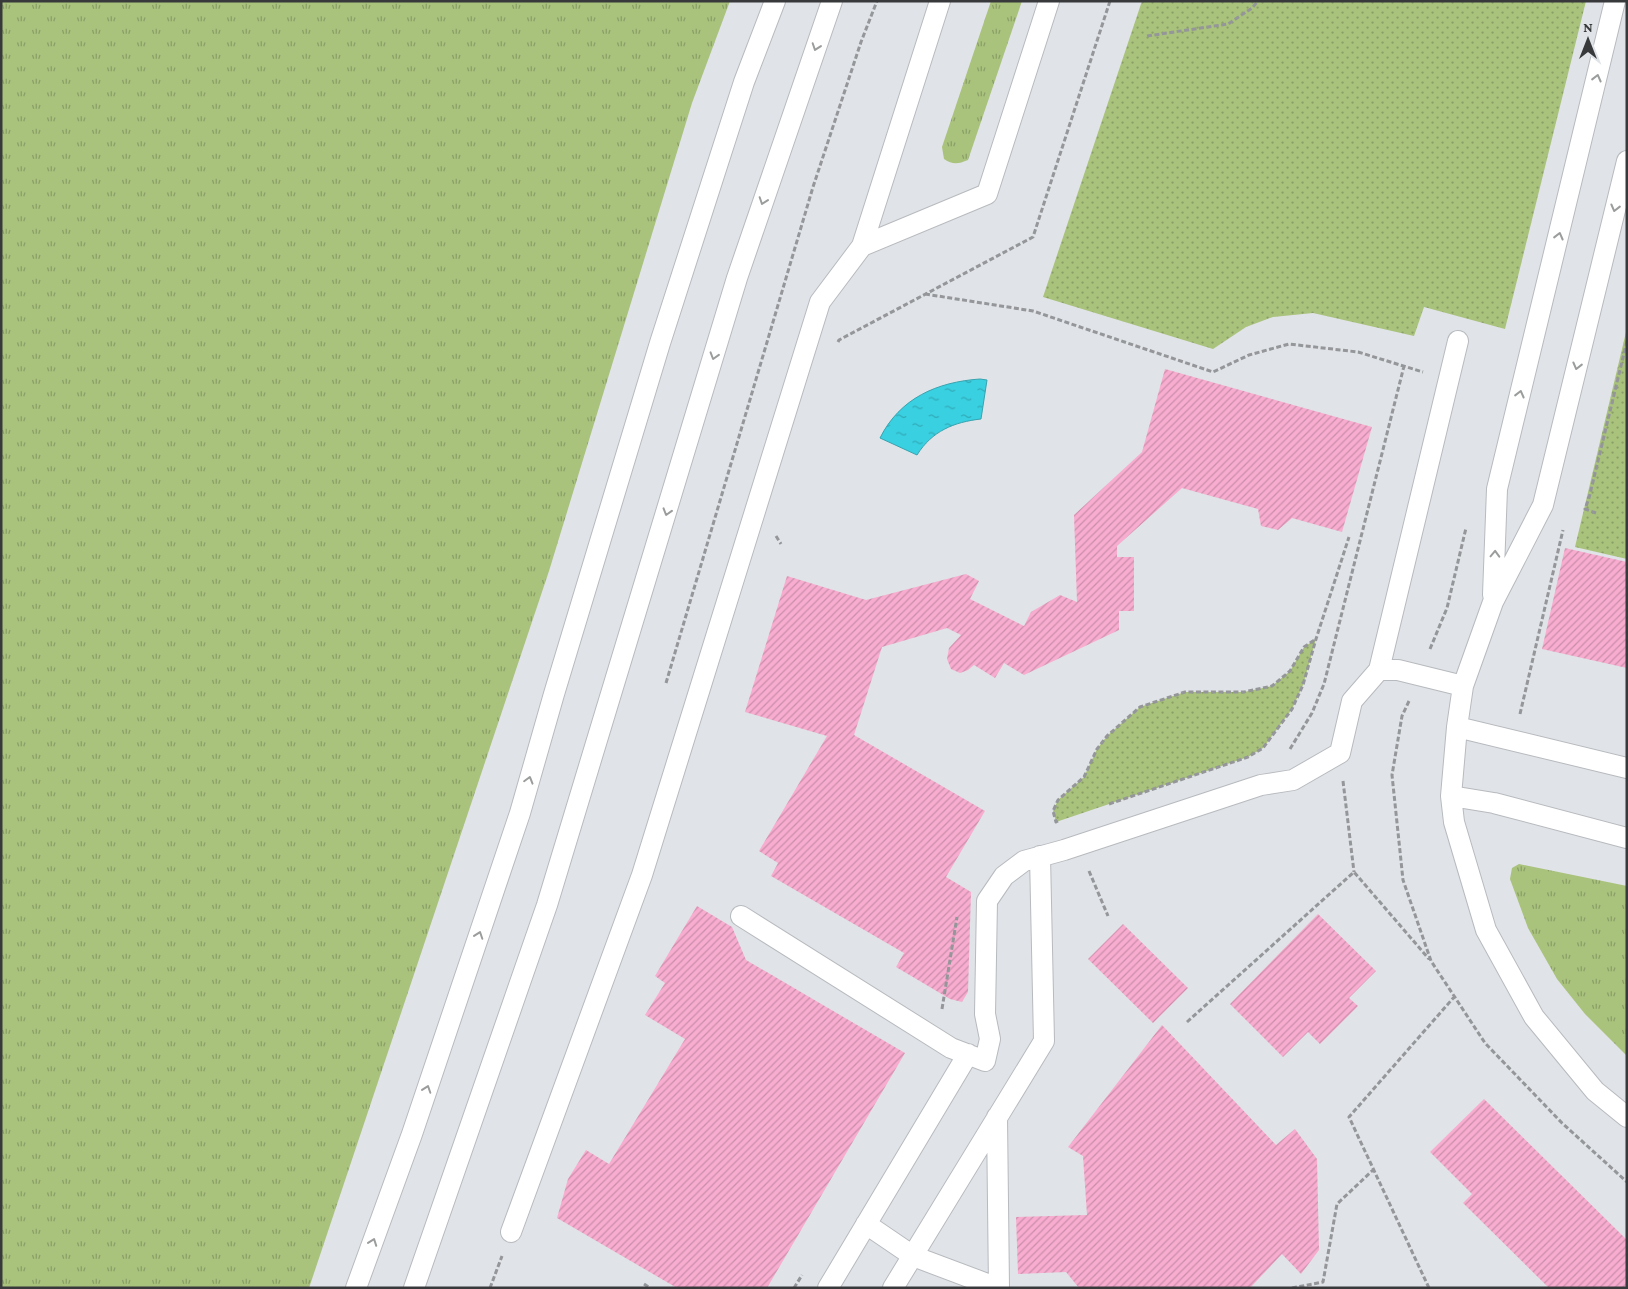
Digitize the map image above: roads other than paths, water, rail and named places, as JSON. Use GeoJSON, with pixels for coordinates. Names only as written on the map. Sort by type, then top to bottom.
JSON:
{"type":"FeatureCollection","features":[{"type":"Feature","properties":{"kind":"lane"},"geometry":{"type":"LineString","coordinates":[[356,1288],[412,1134],[520,813],[660,343],[744,82],[775,1]]}},
{"type":"Feature","properties":{"kind":"lane"},"geometry":{"type":"LineString","coordinates":[[414,1288],[547,905],[737,278],[832,1]]}},
{"type":"Feature","properties":{"kind":"lane"},"geometry":{"type":"LineString","coordinates":[[511,1232],[642,875],[820,302],[862,246],[940,1]]}},
{"type":"Feature","properties":{"kind":"lane"},"geometry":{"type":"LineString","coordinates":[[862,246],[987,194],[1049,1]]}},
{"type":"Feature","properties":{"kind":"lane"},"geometry":{"type":"LineString","coordinates":[[1493,602],[1497,490],[1615,1]]}},
{"type":"Feature","properties":{"kind":"lane"},"geometry":{"type":"LineString","coordinates":[[1627,161],[1543,505],[1493,602],[1463,686],[1457,727],[1451,796],[1454,822],[1490,939],[1534,1017],[1595,1091],[1627,1117]]}},
{"type":"Feature","properties":{"kind":"lane"},"geometry":{"type":"LineString","coordinates":[[740,916],[937,1040],[951,1048],[985,1061],[990,1039],[985,1014],[987,901],[1004,876],[1024,861],[1261,785],[1293,780],[1340,753],[1352,701],[1379,670],[1458,341]]}},
{"type":"Feature","properties":{"kind":"lane"},"geometry":{"type":"LineString","coordinates":[[1379,670],[1398,670],[1463,686]]}},
{"type":"Feature","properties":{"kind":"lane"},"geometry":{"type":"LineString","coordinates":[[1457,727],[1627,768]]}},
{"type":"Feature","properties":{"kind":"lane"},"geometry":{"type":"LineString","coordinates":[[1451,796],[1494,803],[1627,838]]}},
{"type":"Feature","properties":{"kind":"lane"},"geometry":{"type":"LineString","coordinates":[[893,1288],[1044,1041],[1040,856]]}},
{"type":"Feature","properties":{"kind":"lane"},"geometry":{"type":"LineString","coordinates":[[828,1288],[968,1054]]}},
{"type":"Feature","properties":{"kind":"lane"},"geometry":{"type":"LineString","coordinates":[[866,1224],[913,1256],[998,1288],[997,1118]]}},
{"type":"Feature","properties":{"kind":"water"},"geometry":{"type":"Polygon","coordinates":[[[980,379],[987,380],[981,419],[953,425],[945,429],[930,440],[917,455],[880,438],[898,412],[921,395],[949,384],[980,379]]]}}]}
